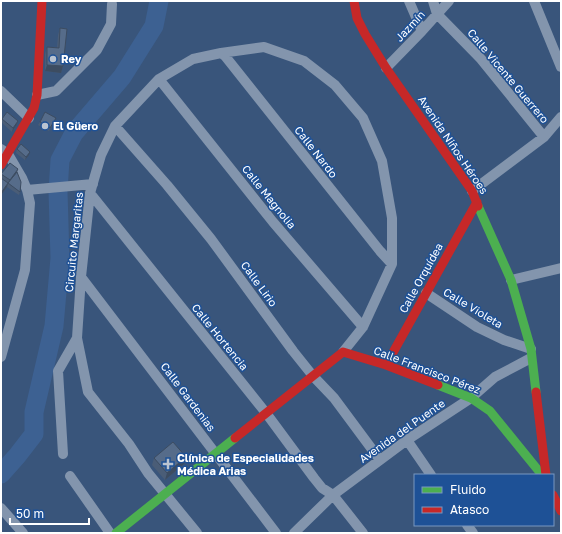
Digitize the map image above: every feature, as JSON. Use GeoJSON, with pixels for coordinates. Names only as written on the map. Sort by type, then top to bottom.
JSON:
{"type":"FeatureCollection","features":[{"type":"Feature","properties":{"kind":"street"},"geometry":{"type":"LineString","coordinates":[[1,165],[4,152],[29,118],[34,108],[37,95],[42,1]]}},
{"type":"Feature","properties":{"kind":"street","name":"Avenida Niños Héroes"},"geometry":{"type":"LineString","coordinates":[[354,1],[357,18],[386,68],[472,191],[511,280],[531,354],[546,474]]}},
{"type":"Feature","properties":{"kind":"street"},"geometry":{"type":"LineString","coordinates":[[409,1],[422,31]]}},
{"type":"Feature","properties":{"kind":"street"},"geometry":{"type":"LineString","coordinates":[[433,1],[437,14]]}},
{"type":"Feature","properties":{"kind":"street","name":"Jazmín"},"geometry":{"type":"LineString","coordinates":[[386,68],[449,1]]}},
{"type":"Feature","properties":{"kind":"street"},"geometry":{"type":"LineString","coordinates":[[534,1],[561,67]]}},
{"type":"Feature","properties":{"kind":"street"},"geometry":{"type":"LineString","coordinates":[[37,95],[56,91],[97,50],[111,24],[112,4]]}},
{"type":"Feature","properties":{"kind":"street","name":"Calle Vicente Guerrero"},"geometry":{"type":"LineString","coordinates":[[437,14],[481,59],[544,137]]}},
{"type":"Feature","properties":{"kind":"street","name":"Circuito Margaritas"},"geometry":{"type":"LineString","coordinates":[[116,533],[343,352],[363,327],[392,264],[392,218],[382,161],[363,118],[335,85],[304,61],[264,47],[221,53],[193,59],[159,79],[115,126],[101,155],[92,188],[81,277],[76,338],[88,392],[165,493]]}},
{"type":"Feature","properties":{"kind":"street","name":"Calle Nardo"},"geometry":{"type":"LineString","coordinates":[[221,53],[225,56],[380,251],[392,264]]}},
{"type":"Feature","properties":{"kind":"street","name":"Calle Magnolia"},"geometry":{"type":"LineString","coordinates":[[159,79],[273,222],[363,327]]}},
{"type":"Feature","properties":{"kind":"street"},"geometry":{"type":"LineString","coordinates":[[1,91],[29,118]]}},
{"type":"Feature","properties":{"kind":"street"},"geometry":{"type":"LineString","coordinates":[[472,191],[544,137],[561,116]]}},
{"type":"Feature","properties":{"kind":"street","name":"Calle Lirio"},"geometry":{"type":"LineString","coordinates":[[115,126],[167,185],[211,239],[292,351],[334,398],[380,460]]}},
{"type":"Feature","properties":{"kind":"street"},"geometry":{"type":"LineString","coordinates":[[1,358],[25,270],[30,202],[22,178],[4,152]]}},
{"type":"Feature","properties":{"kind":"street"},"geometry":{"type":"LineString","coordinates":[[27,190],[65,187],[92,188]]}},
{"type":"Feature","properties":{"kind":"street","name":"Calle Hortencia"},"geometry":{"type":"LineString","coordinates":[[92,188],[266,413],[314,478],[322,488],[333,495],[363,533]]}},
{"type":"Feature","properties":{"kind":"street","name":"Calle Orquídea"},"geometry":{"type":"LineString","coordinates":[[386,365],[477,202]]}},
{"type":"Feature","properties":{"kind":"street"},"geometry":{"type":"LineString","coordinates":[[511,280],[561,268]]}},
{"type":"Feature","properties":{"kind":"street","name":"Calle Gardenias"},"geometry":{"type":"LineString","coordinates":[[81,277],[276,533]]}},
{"type":"Feature","properties":{"kind":"street","name":"Calle Violeta"},"geometry":{"type":"LineString","coordinates":[[426,293],[477,327],[531,354]]}},
{"type":"Feature","properties":{"kind":"street"},"geometry":{"type":"LineString","coordinates":[[63,454],[58,371],[76,338]]}},
{"type":"Feature","properties":{"kind":"street","name":"Calle Francisco Pérez"},"geometry":{"type":"LineString","coordinates":[[343,352],[386,365],[470,398],[482,405],[490,411],[541,474]]}},
{"type":"Feature","properties":{"kind":"street","name":"Avenida del Puente"},"geometry":{"type":"LineString","coordinates":[[294,533],[333,495],[407,440],[470,398],[495,377],[531,354]]}},
{"type":"Feature","properties":{"kind":"street"},"geometry":{"type":"LineString","coordinates":[[407,440],[430,474]]}},
{"type":"Feature","properties":{"kind":"street"},"geometry":{"type":"LineString","coordinates":[[70,476],[110,533]]}},
{"type":"Feature","properties":{"kind":"street"},"geometry":{"type":"LineString","coordinates":[[165,493],[197,533]]}},
{"type":"Feature","properties":{"kind":"street"},"geometry":{"type":"LineString","coordinates":[[554,497],[561,510]]}},
{"type":"Feature","properties":{"kind":"street"},"geometry":{"type":"LineString","coordinates":[[1,508],[23,533]]}},
{"type":"Feature","properties":{"kind":"building"},"geometry":{"type":"Polygon","coordinates":[[[60,28],[67,29],[63,66],[47,65],[47,47],[59,48],[60,28]]]}},
{"type":"Feature","properties":{"kind":"building"},"geometry":{"type":"Polygon","coordinates":[[[7,112],[18,121],[13,128],[2,119],[7,112]]]}},
{"type":"Feature","properties":{"kind":"building"},"geometry":{"type":"Polygon","coordinates":[[[45,112],[56,118],[50,128],[40,122],[45,112]]]}},
{"type":"Feature","properties":{"kind":"building"},"geometry":{"type":"Polygon","coordinates":[[[21,144],[30,152],[26,157],[17,149],[21,144]]]}},
{"type":"Feature","properties":{"kind":"building"},"geometry":{"type":"Polygon","coordinates":[[[10,163],[18,169],[10,180],[1,174],[10,163]]]}},
{"type":"Feature","properties":{"kind":"building"},"geometry":{"type":"Polygon","coordinates":[[[17,172],[21,182],[20,192],[8,183],[17,172]]]}},
{"type":"Feature","properties":{"kind":"building"},"geometry":{"type":"Polygon","coordinates":[[[1,178],[8,183],[1,193],[1,178]]]}},
{"type":"Feature","properties":{"kind":"building"},"geometry":{"type":"Polygon","coordinates":[[[173,442],[186,457],[167,473],[154,458],[173,442]]]}},
{"type":"Feature","properties":{"kind":"waterway"},"geometry":{"type":"LineString","coordinates":[[1,474],[34,434],[34,412],[54,326],[60,258],[58,191],[60,160],[74,133],[122,77],[154,26],[159,1]]}},
{"type":"Feature","properties":{"kind":"traffic: fast"},"geometry":{"type":"LineString","coordinates":[[478,206],[511,280],[531,349],[536,392]]}},
{"type":"Feature","properties":{"kind":"traffic: fast"},"geometry":{"type":"LineString","coordinates":[[438,385],[471,398],[490,411],[541,474]]}},
{"type":"Feature","properties":{"kind":"traffic: fast"},"geometry":{"type":"LineString","coordinates":[[116,533],[235,438]]}},
{"type":"Feature","properties":{"kind":"traffic: jam"},"geometry":{"type":"LineString","coordinates":[[1,165],[34,108],[37,95],[42,1]]}},
{"type":"Feature","properties":{"kind":"traffic: jam"},"geometry":{"type":"LineString","coordinates":[[354,1],[357,18],[365,34],[386,68],[472,191],[478,206]]}},
{"type":"Feature","properties":{"kind":"traffic: jam"},"geometry":{"type":"LineString","coordinates":[[386,365],[477,202]]}},
{"type":"Feature","properties":{"kind":"traffic: jam"},"geometry":{"type":"LineString","coordinates":[[235,438],[343,352],[386,365],[438,385]]}},
{"type":"Feature","properties":{"kind":"traffic: jam"},"geometry":{"type":"LineString","coordinates":[[536,392],[546,474]]}},
{"type":"Feature","properties":{"kind":"traffic: jam"},"geometry":{"type":"LineString","coordinates":[[554,497],[561,511]]}},
{"type":"Feature","properties":{"kind":"place","name":"Rey"},"geometry":{"type":"Point","coordinates":[53,59]}},
{"type":"Feature","properties":{"kind":"place","name":"El Güero"},"geometry":{"type":"Point","coordinates":[45,126]}},
{"type":"Feature","properties":{"kind":"place","name":"Clínica de Especialidades Médica Arias"},"geometry":{"type":"Point","coordinates":[168,464]}}]}
